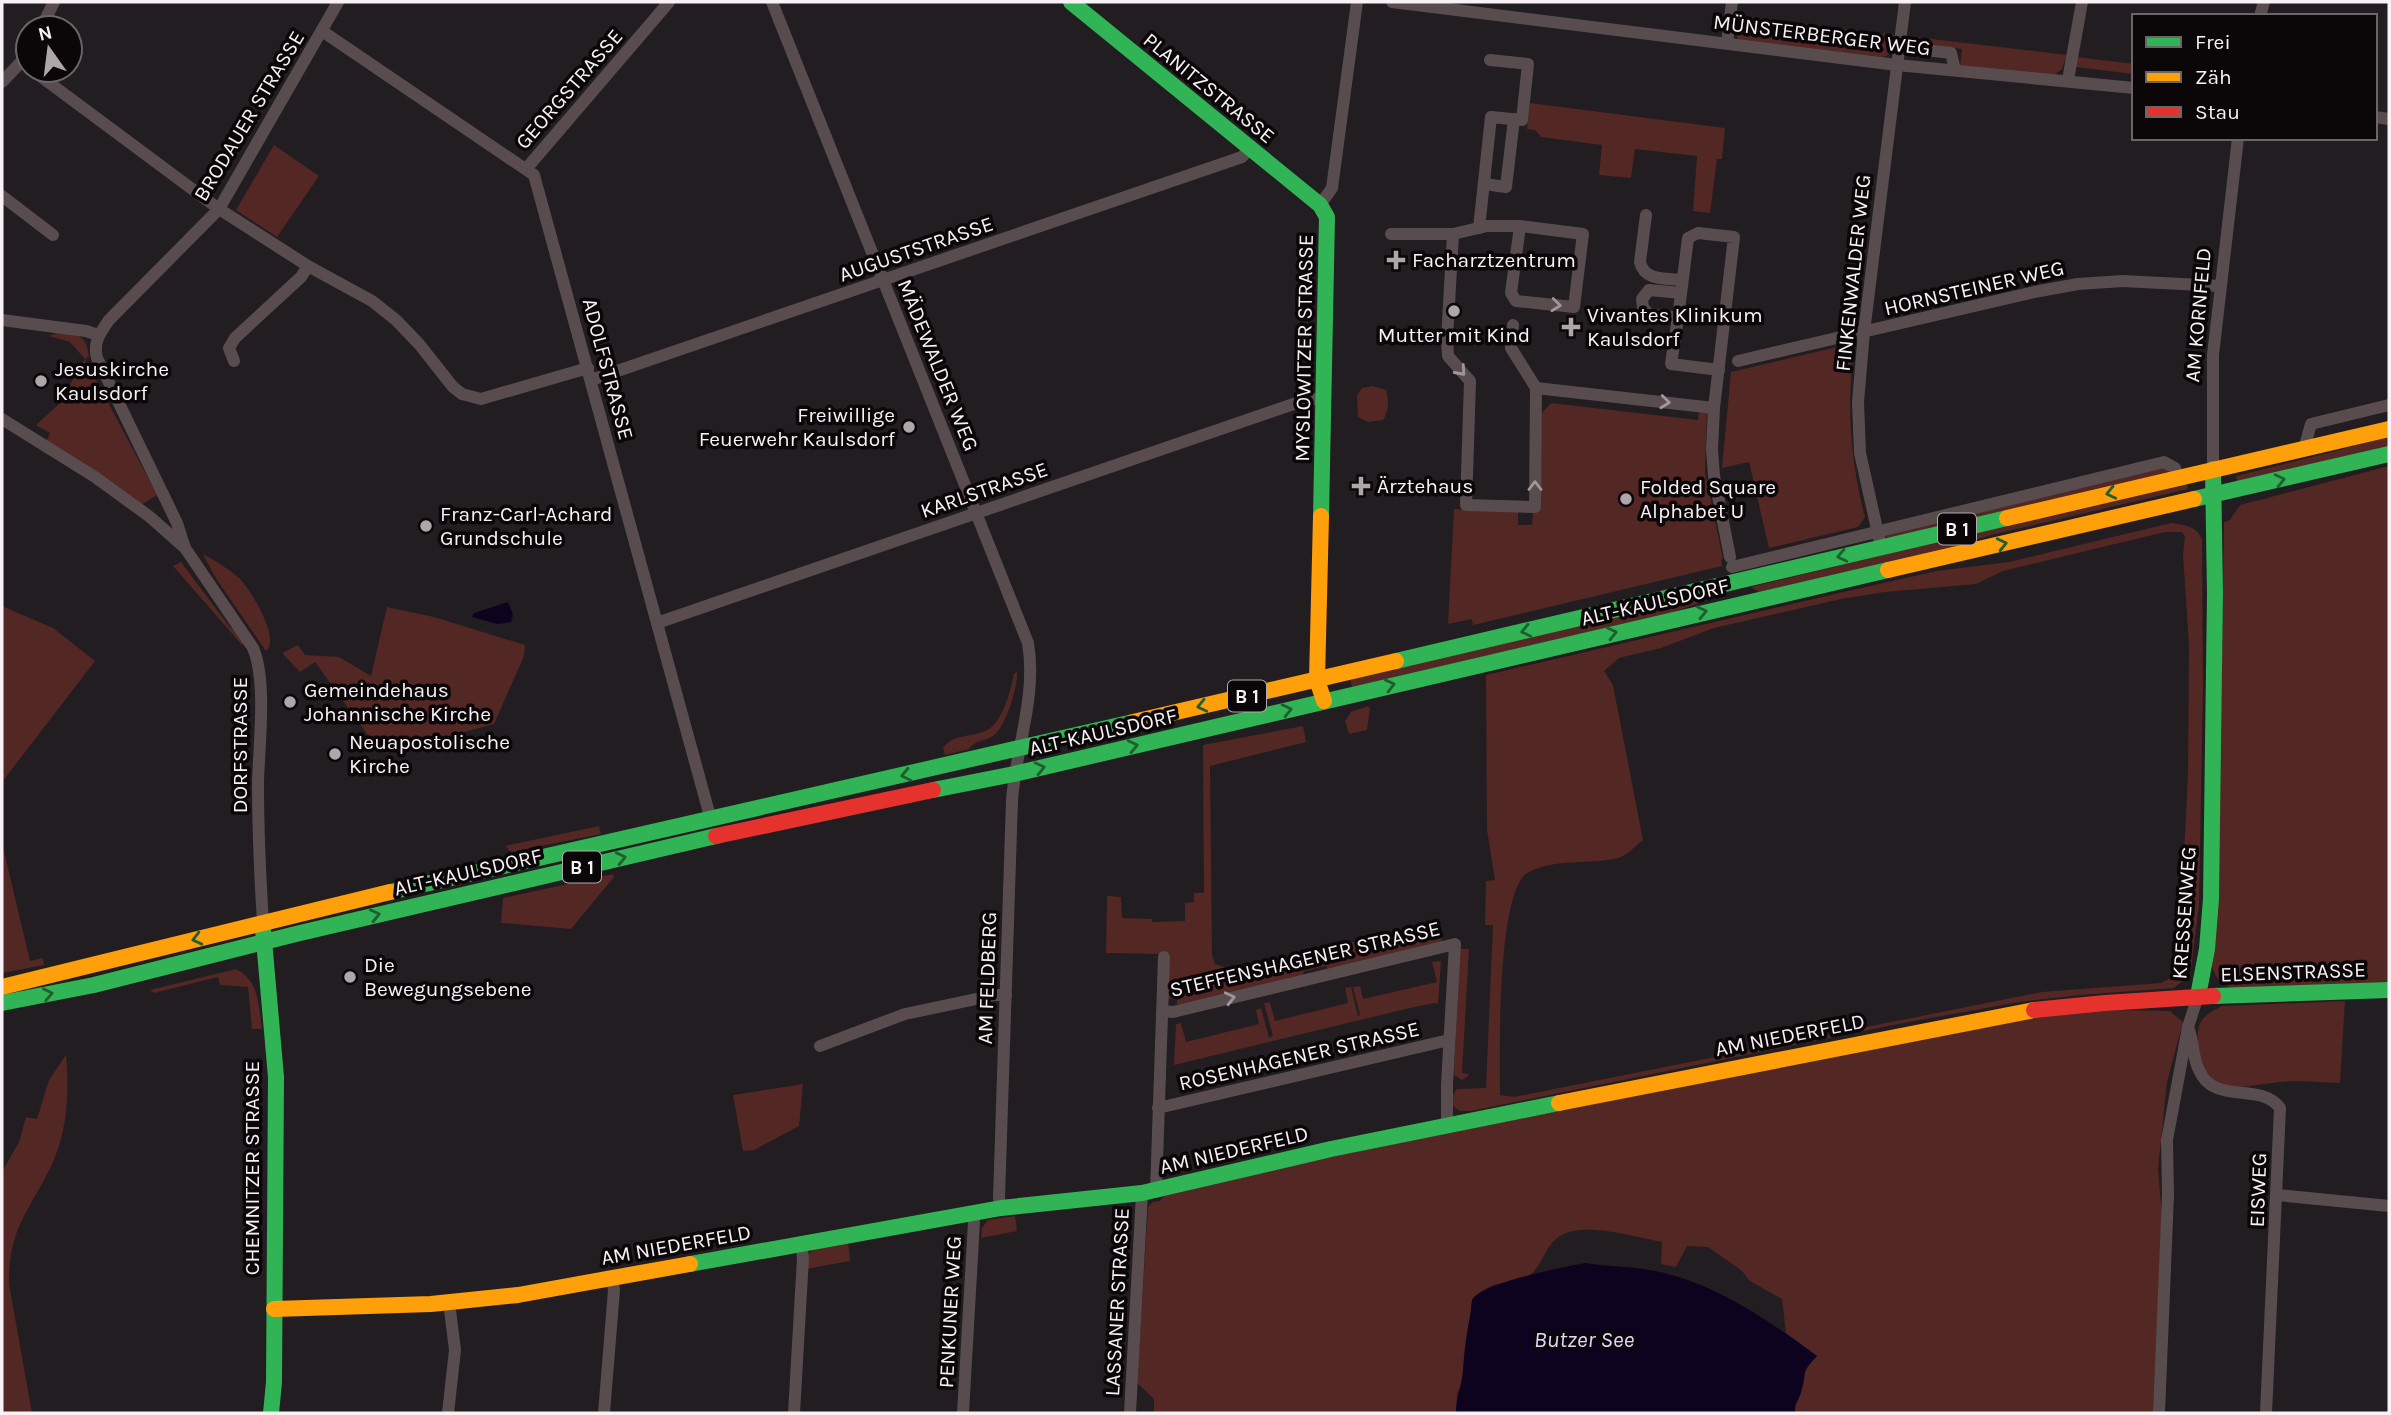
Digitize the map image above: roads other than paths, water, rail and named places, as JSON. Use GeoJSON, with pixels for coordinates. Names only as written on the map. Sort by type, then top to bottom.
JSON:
{"type":"FeatureCollection","features":[{"type":"Feature","properties":{"kind":"main road","name":"PLANITZSTRASSE"},"geometry":{"type":"LineString","coordinates":[[1071,2],[1320,205]]}},
{"type":"Feature","properties":{"kind":"main road","name":"MYSLOWITZER STRASSE"},"geometry":{"type":"LineString","coordinates":[[1320,205],[1327,217],[1317,680],[1324,701]]}},
{"type":"Feature","properties":{"kind":"main road","name":"B 1"},"geometry":{"type":"LineString","coordinates":[[2213,469],[2389,429]]}},
{"type":"Feature","properties":{"kind":"main road","name":"B 1"},"geometry":{"type":"LineString","coordinates":[[2214,496],[2389,454]]}},
{"type":"Feature","properties":{"kind":"main road","name":"ALT-KAULSDORF"},"geometry":{"type":"LineString","coordinates":[[2,987],[263,922],[1317,680],[1879,540],[2213,469]]}},
{"type":"Feature","properties":{"kind":"main road","name":"AM KORNFELD"},"geometry":{"type":"LineString","coordinates":[[2213,469],[2214,496]]}},
{"type":"Feature","properties":{"kind":"main road","name":"ALT-KAULSDORF"},"geometry":{"type":"LineString","coordinates":[[2,1003],[94,985],[264,941],[828,811],[1014,774],[2214,496]]}},
{"type":"Feature","properties":{"kind":"main road","name":"KRESSENWEG"},"geometry":{"type":"LineString","coordinates":[[2198,996],[2203,975],[2210,884],[2214,496]]}},
{"type":"Feature","properties":{"kind":"main road","name":"CHEMNITZER STRASSE"},"geometry":{"type":"LineString","coordinates":[[263,922],[276,1077],[271,1413]]}},
{"type":"Feature","properties":{"kind":"main road","name":"ELSENSTRASSE"},"geometry":{"type":"LineString","coordinates":[[2198,996],[2389,990]]}},
{"type":"Feature","properties":{"kind":"main road","name":"AM NIEDERFELD"},"geometry":{"type":"LineString","coordinates":[[274,1309],[449,1302],[518,1294],[1000,1208],[1149,1192],[1331,1149],[2011,1013],[2055,1006],[2198,996]]}},
{"type":"Feature","properties":{"kind":"street","name":"BRODAUER STRASSE"},"geometry":{"type":"LineString","coordinates":[[98,335],[219,209],[338,2]]}},
{"type":"Feature","properties":{"kind":"street","name":"GEORGSTRASSE"},"geometry":{"type":"LineString","coordinates":[[526,169],[669,2]]}},
{"type":"Feature","properties":{"kind":"street","name":"MÄDEWALDER WEG"},"geometry":{"type":"LineString","coordinates":[[772,2],[1028,643],[1031,691],[1018,749]]}},
{"type":"Feature","properties":{"kind":"street","name":"MYSLOWITZER STRASSE"},"geometry":{"type":"LineString","coordinates":[[1320,205],[1332,188],[1357,2]]}},
{"type":"Feature","properties":{"kind":"street","name":"MÜNSTERBERGER WEG"},"geometry":{"type":"LineString","coordinates":[[1392,2],[1897,65],[2132,88]]}},
{"type":"Feature","properties":{"kind":"street"},"geometry":{"type":"LineString","coordinates":[[1727,43],[1732,2]]}},
{"type":"Feature","properties":{"kind":"street","name":"FINKENWALDER WEG"},"geometry":{"type":"LineString","coordinates":[[1879,540],[1860,453],[1858,402],[1864,332],[1905,2]]}},
{"type":"Feature","properties":{"kind":"street"},"geometry":{"type":"LineString","coordinates":[[2068,80],[2082,2]]}},
{"type":"Feature","properties":{"kind":"street"},"geometry":{"type":"LineString","coordinates":[[322,32],[526,169]]}},
{"type":"Feature","properties":{"kind":"street","name":"MÜNSTERBERGER WEG"},"geometry":{"type":"LineString","coordinates":[[1899,47],[1951,53],[1955,70]]}},
{"type":"Feature","properties":{"kind":"street"},"geometry":{"type":"LineString","coordinates":[[1479,228],[1491,117],[1522,120],[1528,64],[1490,60]]}},
{"type":"Feature","properties":{"kind":"street","name":"AUGUSTSTRASSE"},"geometry":{"type":"LineString","coordinates":[[56,84],[219,209],[308,266],[372,301],[425,349],[453,387],[466,396],[481,399],[590,374],[883,280],[1242,157],[1249,149]]}},
{"type":"Feature","properties":{"kind":"street"},"geometry":{"type":"LineString","coordinates":[[1484,184],[1506,187],[1514,119]]}},
{"type":"Feature","properties":{"kind":"street","name":"AM KORNFELD"},"geometry":{"type":"LineString","coordinates":[[2213,469],[2213,355],[2238,140]]}},
{"type":"Feature","properties":{"kind":"street","name":"ADOLFSTRASSE"},"geometry":{"type":"LineString","coordinates":[[526,169],[534,175],[711,820]]}},
{"type":"Feature","properties":{"kind":"street"},"geometry":{"type":"LineString","coordinates":[[2,196],[53,235]]}},
{"type":"Feature","properties":{"kind":"street"},"geometry":{"type":"LineString","coordinates":[[1646,215],[1640,262],[1642,269],[1652,277],[1681,287]]}},
{"type":"Feature","properties":{"kind":"street"},"geometry":{"type":"LineString","coordinates":[[1453,234],[1447,339],[1448,356],[1470,381],[1466,505],[1535,507],[1536,388],[1511,348],[1516,301],[1511,293],[1520,226]]}},
{"type":"Feature","properties":{"kind":"street"},"geometry":{"type":"LineString","coordinates":[[1391,234],[1453,234],[1479,228],[1520,226],[1583,233],[1574,307],[1516,301]]}},
{"type":"Feature","properties":{"kind":"street"},"geometry":{"type":"LineString","coordinates":[[1536,388],[1714,408],[1719,370],[1734,237],[1698,233],[1688,238],[1671,364],[1719,370]]}},
{"type":"Feature","properties":{"kind":"street"},"geometry":{"type":"LineString","coordinates":[[234,361],[229,348],[235,338],[301,277],[308,266]]}},
{"type":"Feature","properties":{"kind":"street","name":"HORNSTEINER WEG"},"geometry":{"type":"LineString","coordinates":[[1738,361],[2034,292],[2078,285],[2146,281],[2220,286]]}},
{"type":"Feature","properties":{"kind":"street"},"geometry":{"type":"LineString","coordinates":[[1678,318],[1649,314],[1641,301],[1644,294],[1652,289],[1681,287]]}},
{"type":"Feature","properties":{"kind":"street"},"geometry":{"type":"LineString","coordinates":[[2,320],[98,335]]}},
{"type":"Feature","properties":{"kind":"street","name":"DORFSTRASSE"},"geometry":{"type":"LineString","coordinates":[[98,335],[95,351],[97,358],[166,499],[185,548],[246,638],[258,661],[258,785],[263,922]]}},
{"type":"Feature","properties":{"kind":"street","name":"KARLSTRASSE"},"geometry":{"type":"LineString","coordinates":[[657,622],[1305,400],[1324,398]]}},
{"type":"Feature","properties":{"kind":"street"},"geometry":{"type":"LineString","coordinates":[[2304,449],[2311,424],[2389,405]]}},
{"type":"Feature","properties":{"kind":"street","name":"ALT-KAULSDORF"},"geometry":{"type":"LineString","coordinates":[[1714,408],[1714,476],[1731,562],[1879,540]]}},
{"type":"Feature","properties":{"kind":"street","name":"DORFSTRASSE"},"geometry":{"type":"LineString","coordinates":[[2,419],[95,477],[150,517],[185,548]]}},
{"type":"Feature","properties":{"kind":"street"},"geometry":{"type":"LineString","coordinates":[[150,517],[166,499]]}},
{"type":"Feature","properties":{"kind":"street","name":"AM FELDBERG"},"geometry":{"type":"LineString","coordinates":[[1000,1208],[1014,774],[1018,749]]}},
{"type":"Feature","properties":{"kind":"street","name":"STEFFENSHAGENER STRASSE"},"geometry":{"type":"LineString","coordinates":[[1163,1011],[1185,1009],[1455,944]]}},
{"type":"Feature","properties":{"kind":"street","name":"ROSENHAGENER STRASSE"},"geometry":{"type":"LineString","coordinates":[[1447,1125],[1455,944]]}},
{"type":"Feature","properties":{"kind":"street","name":"STEFFENSHAGENER STRASSE"},"geometry":{"type":"LineString","coordinates":[[1149,1192],[1158,1108],[1164,957]]}},
{"type":"Feature","properties":{"kind":"street"},"geometry":{"type":"LineString","coordinates":[[820,1046],[905,1014],[1006,995]]}},
{"type":"Feature","properties":{"kind":"street","name":"KRESSENWEG"},"geometry":{"type":"LineString","coordinates":[[2159,1413],[2168,1195],[2167,1140],[2188,1027],[2198,996]]}},
{"type":"Feature","properties":{"kind":"street","name":"EISWEG"},"geometry":{"type":"LineString","coordinates":[[2188,1027],[2199,1072],[2206,1080],[2227,1092],[2265,1095],[2274,1100],[2280,1108],[2266,1413]]}},
{"type":"Feature","properties":{"kind":"street","name":"ROSENHAGENER STRASSE"},"geometry":{"type":"LineString","coordinates":[[1158,1108],[1449,1040]]}},
{"type":"Feature","properties":{"kind":"street","name":"LASSANER STRASSE"},"geometry":{"type":"LineString","coordinates":[[1130,1413],[1149,1192]]}},
{"type":"Feature","properties":{"kind":"street"},"geometry":{"type":"LineString","coordinates":[[2277,1195],[2389,1206]]}},
{"type":"Feature","properties":{"kind":"street","name":"PENKUNER WEG"},"geometry":{"type":"LineString","coordinates":[[963,1413],[974,1222],[972,1213]]}},
{"type":"Feature","properties":{"kind":"street"},"geometry":{"type":"LineString","coordinates":[[794,1413],[802,1243]]}},
{"type":"Feature","properties":{"kind":"street"},"geometry":{"type":"LineString","coordinates":[[604,1413],[614,1290],[612,1278]]}},
{"type":"Feature","properties":{"kind":"street"},"geometry":{"type":"LineString","coordinates":[[448,1413],[455,1350],[449,1302]]}},
{"type":"Feature","properties":{"kind":"water"},"geometry":{"type":"Polygon","coordinates":[[[508,602],[513,615],[511,622],[497,624],[472,617],[474,613],[508,602]]]}},
{"type":"Feature","properties":{"kind":"water","name":"Butzer See"},"geometry":{"type":"Polygon","coordinates":[[[1585,1263],[1655,1271],[1699,1284],[1760,1316],[1817,1356],[1806,1370],[1795,1413],[1456,1413],[1472,1300],[1490,1288],[1506,1282],[1585,1263]]]}},
{"type":"Feature","properties":{"kind":"place","name":"Facharztzentrum"},"geometry":{"type":"Point","coordinates":[1396,260]}},
{"type":"Feature","properties":{"kind":"place","name":"Mutter mit Kind"},"geometry":{"type":"Point","coordinates":[1454,311]}},
{"type":"Feature","properties":{"kind":"place","name":"Vivantes Klinikum Kaulsdorf"},"geometry":{"type":"Point","coordinates":[1571,327]}},
{"type":"Feature","properties":{"kind":"place","name":"Jesuskirche Kaulsdorf"},"geometry":{"type":"Point","coordinates":[41,381]}},
{"type":"Feature","properties":{"kind":"place","name":"Freiwillige Feuerwehr Kaulsdorf"},"geometry":{"type":"Point","coordinates":[909,427]}},
{"type":"Feature","properties":{"kind":"place","name":"Ärztehaus"},"geometry":{"type":"Point","coordinates":[1361,486]}},
{"type":"Feature","properties":{"kind":"place","name":"Folded Square Alphabet U"},"geometry":{"type":"Point","coordinates":[1626,499]}},
{"type":"Feature","properties":{"kind":"place","name":"Franz-Carl-Achard Grundschule"},"geometry":{"type":"Point","coordinates":[426,526]}},
{"type":"Feature","properties":{"kind":"place","name":"Gemeindehaus Johannische Kirche"},"geometry":{"type":"Point","coordinates":[290,702]}},
{"type":"Feature","properties":{"kind":"place","name":"Neuapostolische Kirche"},"geometry":{"type":"Point","coordinates":[335,754]}},
{"type":"Feature","properties":{"kind":"place","name":"Die Bewegungsebene"},"geometry":{"type":"Point","coordinates":[350,977]}}]}
